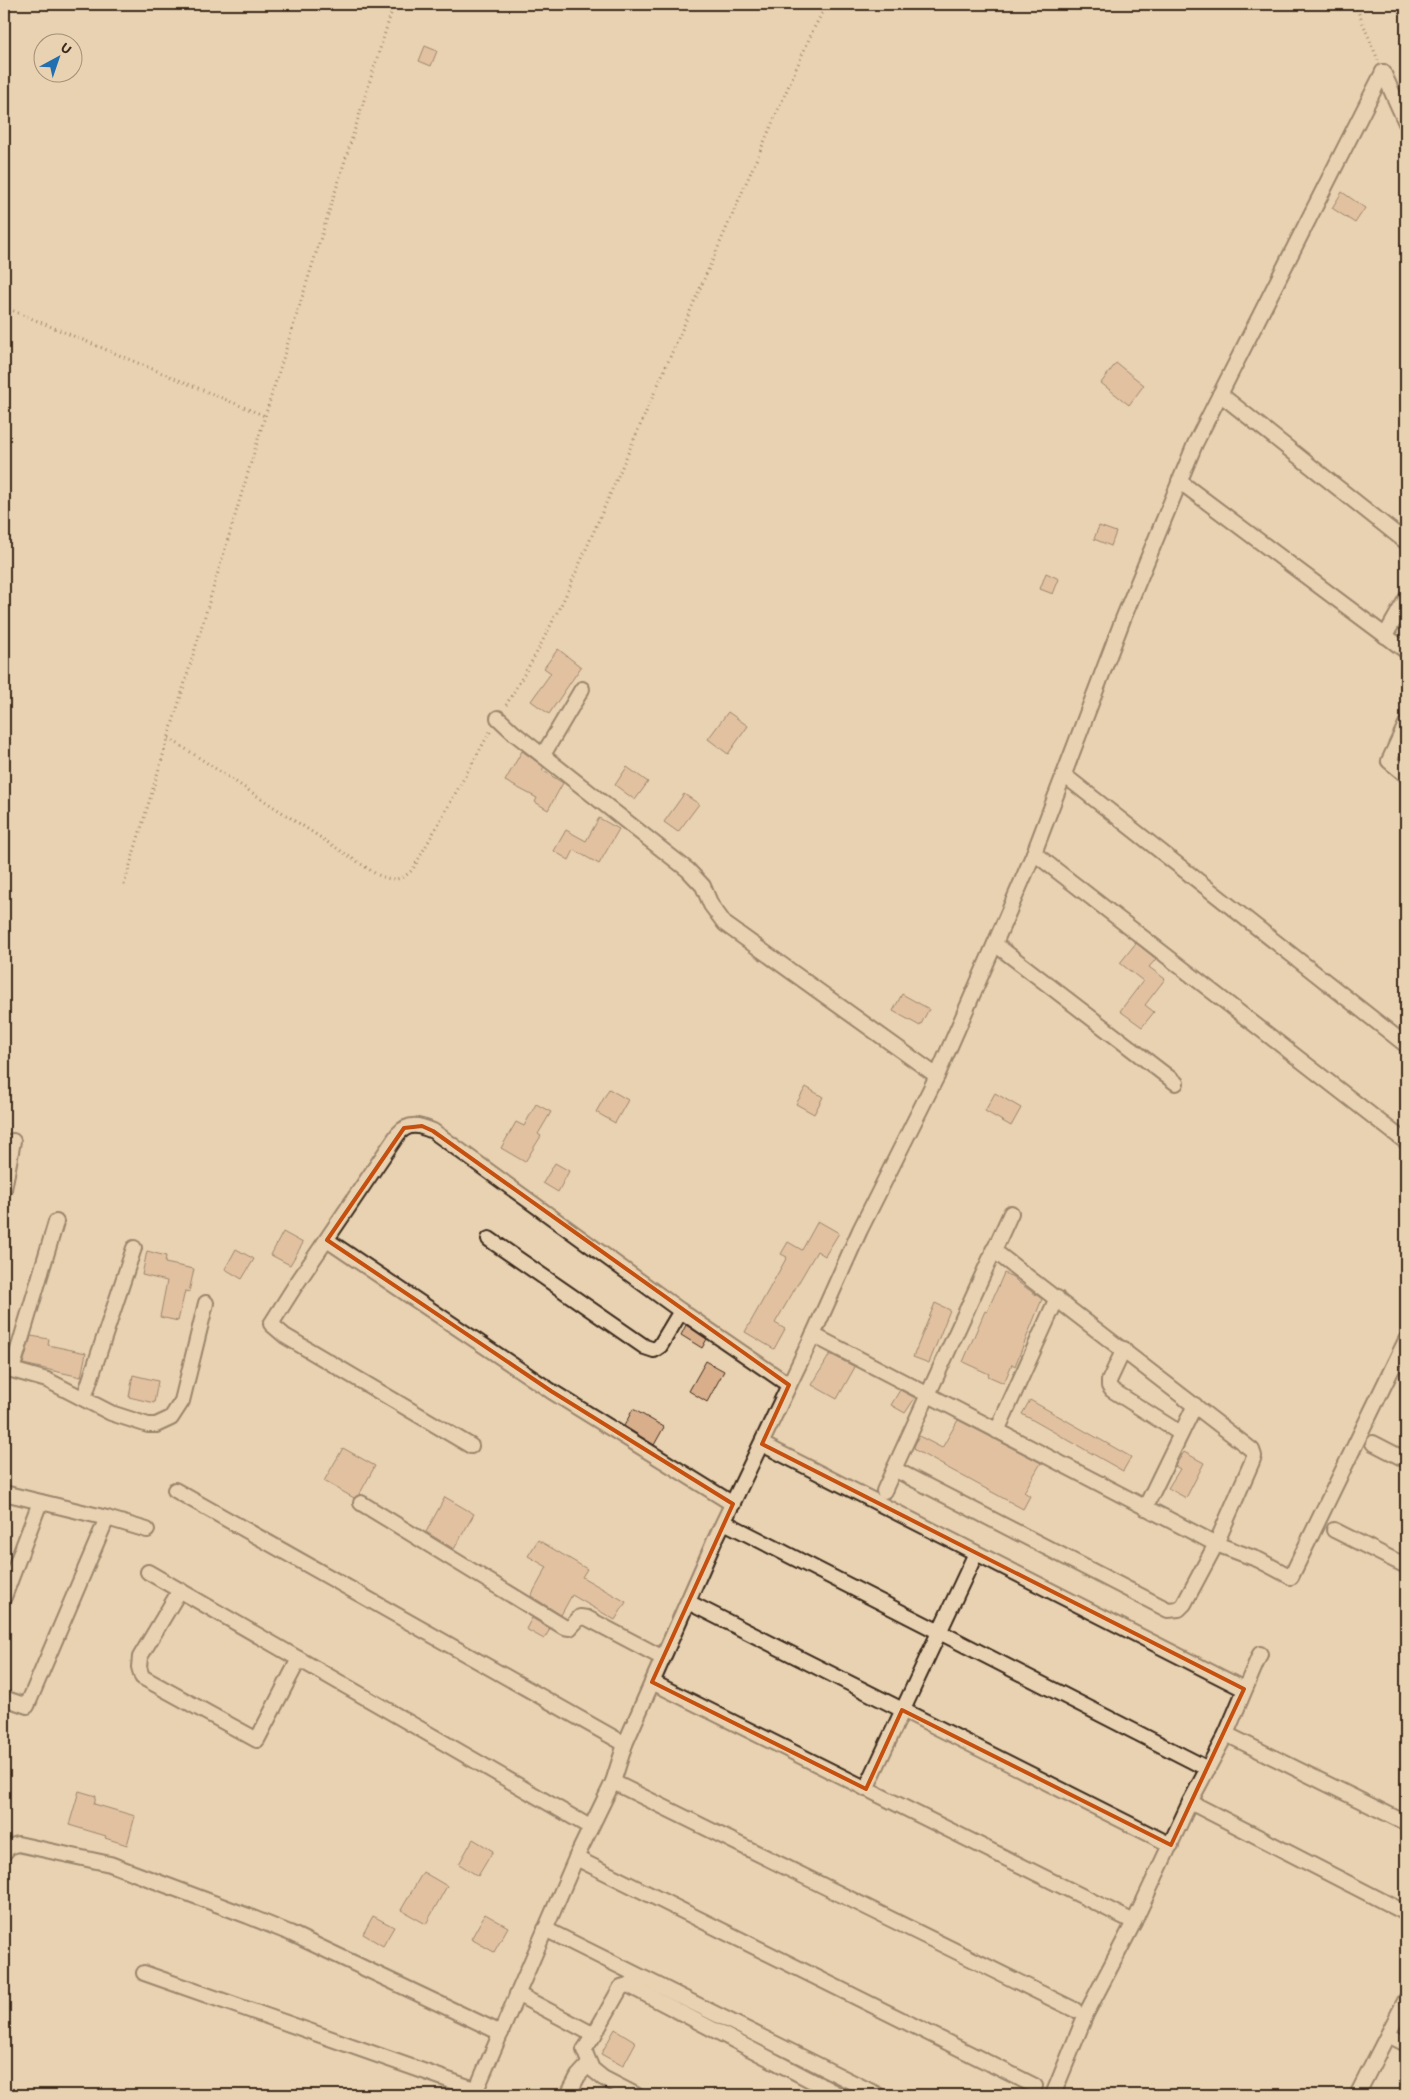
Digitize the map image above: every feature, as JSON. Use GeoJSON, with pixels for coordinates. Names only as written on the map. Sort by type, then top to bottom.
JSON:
{"type":"FeatureCollection","features":[{"type":"Feature","properties":{"kind":"street"},"geometry":{"type":"LineString","coordinates":[[1383,72],[1406,123]]}},
{"type":"Feature","properties":{"kind":"street"},"geometry":{"type":"LineString","coordinates":[[144,1973],[476,2093],[576,1858],[613,1782],[625,1744],[724,1522],[813,1335],[860,1230],[937,1076],[995,944],[1034,853],[1123,619],[1195,444],[1383,72]]}},
{"type":"Feature","properties":{"kind":"street"},"geometry":{"type":"LineString","coordinates":[[1220,394],[1406,542]]}},
{"type":"Feature","properties":{"kind":"street"},"geometry":{"type":"LineString","coordinates":[[1179,481],[1406,651]]}},
{"type":"Feature","properties":{"kind":"street"},"geometry":{"type":"LineString","coordinates":[[1385,636],[1406,599]]}},
{"type":"Feature","properties":{"kind":"street"},"geometry":{"type":"LineString","coordinates":[[543,756],[582,689]]}},
{"type":"Feature","properties":{"kind":"street"},"geometry":{"type":"LineString","coordinates":[[498,718],[698,879],[713,910],[725,924],[937,1076]]}},
{"type":"Feature","properties":{"kind":"street"},"geometry":{"type":"LineString","coordinates":[[1406,724],[1389,761],[1406,775]]}},
{"type":"Feature","properties":{"kind":"street"},"geometry":{"type":"LineString","coordinates":[[1064,775],[1406,1045]]}},
{"type":"Feature","properties":{"kind":"street"},"geometry":{"type":"LineString","coordinates":[[1034,853],[1406,1142]]}},
{"type":"Feature","properties":{"kind":"street"},"geometry":{"type":"LineString","coordinates":[[995,944],[1176,1083]]}},
{"type":"Feature","properties":{"kind":"street"},"geometry":{"type":"LineString","coordinates":[[470,1446],[281,1334],[271,1324],[295,1286],[333,1244],[398,1134],[404,1128],[412,1125],[422,1126],[449,1142],[682,1311],[789,1384]]}},
{"type":"Feature","properties":{"kind":"street"},"geometry":{"type":"LineString","coordinates":[[4,1189],[5,1173],[13,1141]]}},
{"type":"Feature","properties":{"kind":"street"},"geometry":{"type":"LineString","coordinates":[[884,1491],[1011,1213]]}},
{"type":"Feature","properties":{"kind":"street"},"geometry":{"type":"LineString","coordinates":[[56,1222],[8,1370],[46,1380],[111,1413],[148,1425],[156,1425],[171,1418],[182,1401],[206,1303]]}},
{"type":"Feature","properties":{"kind":"street"},"geometry":{"type":"LineString","coordinates":[[489,1239],[645,1347],[654,1350],[660,1346],[682,1311]]}},
{"type":"Feature","properties":{"kind":"street"},"geometry":{"type":"LineString","coordinates":[[333,1244],[556,1394],[733,1504]]}},
{"type":"Feature","properties":{"kind":"street"},"geometry":{"type":"LineString","coordinates":[[84,1398],[134,1248]]}},
{"type":"Feature","properties":{"kind":"street"},"geometry":{"type":"LineString","coordinates":[[894,1470],[1168,1610],[1180,1609],[1184,1604],[1216,1544],[1254,1456],[1252,1450],[1248,1445],[993,1250]]}},
{"type":"Feature","properties":{"kind":"street"},"geometry":{"type":"LineString","coordinates":[[998,1431],[1057,1298]]}},
{"type":"Feature","properties":{"kind":"street"},"geometry":{"type":"LineString","coordinates":[[813,1335],[1216,1544],[1259,1560],[1291,1577],[1406,1340]]}},
{"type":"Feature","properties":{"kind":"street"},"geometry":{"type":"LineString","coordinates":[[1124,1350],[1108,1381],[1109,1386],[1112,1390],[1180,1433]]}},
{"type":"Feature","properties":{"kind":"street"},"geometry":{"type":"LineString","coordinates":[[1145,1508],[1195,1405]]}},
{"type":"Feature","properties":{"kind":"street"},"geometry":{"type":"LineString","coordinates":[[1373,1443],[1406,1460]]}},
{"type":"Feature","properties":{"kind":"street"},"geometry":{"type":"LineString","coordinates":[[762,1444],[1244,1689]]}},
{"type":"Feature","properties":{"kind":"street"},"geometry":{"type":"LineString","coordinates":[[175,1490],[625,1744]]}},
{"type":"Feature","properties":{"kind":"street"},"geometry":{"type":"LineString","coordinates":[[4,1493],[148,1530]]}},
{"type":"Feature","properties":{"kind":"street"},"geometry":{"type":"LineString","coordinates":[[4,1597],[40,1502]]}},
{"type":"Feature","properties":{"kind":"street"},"geometry":{"type":"LineString","coordinates":[[361,1504],[564,1627],[570,1628],[580,1617],[587,1618],[664,1658]]}},
{"type":"Feature","properties":{"kind":"street"},"geometry":{"type":"LineString","coordinates":[[4,1698],[27,1706],[107,1518]]}},
{"type":"Feature","properties":{"kind":"street"},"geometry":{"type":"LineString","coordinates":[[724,1522],[1208,1769]]}},
{"type":"Feature","properties":{"kind":"street"},"geometry":{"type":"LineString","coordinates":[[1334,1530],[1406,1566]]}},
{"type":"Feature","properties":{"kind":"street"},"geometry":{"type":"LineString","coordinates":[[866,1789],[976,1553]]}},
{"type":"Feature","properties":{"kind":"street"},"geometry":{"type":"LineString","coordinates":[[148,1572],[590,1827]]}},
{"type":"Feature","properties":{"kind":"street"},"geometry":{"type":"LineString","coordinates":[[180,1590],[140,1657],[139,1667],[142,1677],[257,1740],[299,1659]]}},
{"type":"Feature","properties":{"kind":"street"},"geometry":{"type":"LineString","coordinates":[[688,1602],[1171,1845]]}},
{"type":"Feature","properties":{"kind":"street"},"geometry":{"type":"LineString","coordinates":[[1053,2095],[1086,2014],[1134,1922],[1190,1802],[1226,1734],[1260,1654]]}},
{"type":"Feature","properties":{"kind":"street"},"geometry":{"type":"LineString","coordinates":[[652,1682],[1134,1922]]}},
{"type":"Feature","properties":{"kind":"street"},"geometry":{"type":"LineString","coordinates":[[1226,1734],[1406,1823]]}},
{"type":"Feature","properties":{"kind":"street"},"geometry":{"type":"LineString","coordinates":[[613,1782],[1075,2010]]}},
{"type":"Feature","properties":{"kind":"street"},"geometry":{"type":"LineString","coordinates":[[1190,1802],[1406,1913]]}},
{"type":"Feature","properties":{"kind":"street"},"geometry":{"type":"LineString","coordinates":[[4,1853],[9,1847],[18,1844],[110,1864],[290,1933],[501,2033]]}},
{"type":"Feature","properties":{"kind":"street"},"geometry":{"type":"LineString","coordinates":[[576,1858],[1034,2086]]}},
{"type":"Feature","properties":{"kind":"street"},"geometry":{"type":"LineString","coordinates":[[545,1929],[878,2095]]}},
{"type":"Feature","properties":{"kind":"street"},"geometry":{"type":"LineString","coordinates":[[636,2095],[603,2078],[589,2064],[584,2050],[622,1987],[628,1985],[839,2095]]}},
{"type":"Feature","properties":{"kind":"street"},"geometry":{"type":"LineString","coordinates":[[518,1994],[594,2035]]}},
{"type":"Feature","properties":{"kind":"street"},"geometry":{"type":"LineString","coordinates":[[1357,2095],[1406,1999]]}},
{"type":"Feature","properties":{"kind":"street"},"geometry":{"type":"LineString","coordinates":[[1388,2035],[1406,2044]]}},
{"type":"Feature","properties":{"kind":"street"},"geometry":{"type":"LineString","coordinates":[[568,2095],[578,2076],[589,2064]]}},
{"type":"Feature","properties":{"kind":"path"},"geometry":{"type":"LineString","coordinates":[[124,885],[265,416],[394,4]]}},
{"type":"Feature","properties":{"kind":"path"},"geometry":{"type":"LineString","coordinates":[[169,738],[376,874],[397,880],[407,875],[413,869],[536,654],[566,595],[813,30],[827,4]]}},
{"type":"Feature","properties":{"kind":"path"},"geometry":{"type":"LineString","coordinates":[[1355,4],[1383,72]]}},
{"type":"Feature","properties":{"kind":"path"},"geometry":{"type":"LineString","coordinates":[[4,307],[265,416]]}},
{"type":"Feature","properties":{"kind":"highlighted area"},"geometry":{"type":"Polygon","coordinates":[[[422,1126],[433,1131],[789,1385],[762,1444],[1244,1689],[1171,1845],[902,1710],[866,1789],[652,1682],[733,1504],[551,1391],[327,1240],[404,1128],[422,1126]]]}},
{"type":"Feature","properties":{"kind":"building"},"geometry":{"type":"Polygon","coordinates":[[[425,46],[437,51],[431,66],[419,61],[425,46]]]}},
{"type":"Feature","properties":{"kind":"building"},"geometry":{"type":"Polygon","coordinates":[[[1342,192],[1365,208],[1355,223],[1332,208],[1342,192]]]}},
{"type":"Feature","properties":{"kind":"building"},"geometry":{"type":"Polygon","coordinates":[[[1116,363],[1144,385],[1129,405],[1101,383],[1116,363]]]}},
{"type":"Feature","properties":{"kind":"building"},"geometry":{"type":"Polygon","coordinates":[[[1099,526],[1116,532],[1111,546],[1094,539],[1099,526]]]}},
{"type":"Feature","properties":{"kind":"building"},"geometry":{"type":"Polygon","coordinates":[[[1046,573],[1059,579],[1053,594],[1040,589],[1046,573]]]}},
{"type":"Feature","properties":{"kind":"building"},"geometry":{"type":"Polygon","coordinates":[[[558,649],[581,667],[549,714],[531,701],[551,673],[544,668],[558,649]]]}},
{"type":"Feature","properties":{"kind":"building"},"geometry":{"type":"Polygon","coordinates":[[[728,712],[748,726],[728,754],[708,739],[728,712]]]}},
{"type":"Feature","properties":{"kind":"building"},"geometry":{"type":"Polygon","coordinates":[[[522,751],[544,767],[542,770],[563,783],[548,810],[535,802],[537,798],[505,781],[522,751]]]}},
{"type":"Feature","properties":{"kind":"building"},"geometry":{"type":"Polygon","coordinates":[[[627,767],[648,782],[635,800],[615,785],[627,767]]]}},
{"type":"Feature","properties":{"kind":"building"},"geometry":{"type":"Polygon","coordinates":[[[684,794],[699,804],[678,832],[664,822],[684,794]]]}},
{"type":"Feature","properties":{"kind":"building"},"geometry":{"type":"Polygon","coordinates":[[[599,818],[619,829],[599,864],[574,850],[569,860],[554,851],[566,830],[586,841],[599,818]]]}},
{"type":"Feature","properties":{"kind":"building"},"geometry":{"type":"Polygon","coordinates":[[[1136,943],[1156,959],[1149,967],[1165,979],[1145,1005],[1154,1012],[1142,1027],[1120,1011],[1143,981],[1120,963],[1136,943]]]}},
{"type":"Feature","properties":{"kind":"building"},"geometry":{"type":"Polygon","coordinates":[[[902,994],[929,1009],[920,1026],[893,1011],[902,994]]]}},
{"type":"Feature","properties":{"kind":"building"},"geometry":{"type":"Polygon","coordinates":[[[806,1087],[823,1097],[814,1114],[796,1104],[806,1087]]]}},
{"type":"Feature","properties":{"kind":"building"},"geometry":{"type":"Polygon","coordinates":[[[609,1089],[628,1100],[615,1123],[596,1112],[609,1089]]]}},
{"type":"Feature","properties":{"kind":"building"},"geometry":{"type":"Polygon","coordinates":[[[995,1093],[1021,1108],[1011,1126],[985,1111],[995,1093]]]}},
{"type":"Feature","properties":{"kind":"building"},"geometry":{"type":"Polygon","coordinates":[[[536,1104],[551,1112],[538,1134],[541,1136],[525,1162],[501,1148],[516,1122],[524,1126],[536,1104]]]}},
{"type":"Feature","properties":{"kind":"building"},"geometry":{"type":"Polygon","coordinates":[[[555,1163],[569,1171],[558,1192],[543,1183],[555,1163]]]}},
{"type":"Feature","properties":{"kind":"building"},"geometry":{"type":"Polygon","coordinates":[[[818,1221],[839,1233],[825,1256],[817,1251],[775,1323],[785,1329],[774,1349],[745,1332],[787,1257],[781,1254],[788,1242],[802,1250],[818,1221]]]}},
{"type":"Feature","properties":{"kind":"building"},"geometry":{"type":"Polygon","coordinates":[[[283,1232],[303,1243],[290,1265],[271,1255],[283,1232]]]}},
{"type":"Feature","properties":{"kind":"building"},"geometry":{"type":"Polygon","coordinates":[[[236,1249],[254,1259],[242,1279],[225,1269],[236,1249]]]}},
{"type":"Feature","properties":{"kind":"building"},"geometry":{"type":"Polygon","coordinates":[[[147,1251],[166,1256],[165,1263],[194,1269],[189,1292],[185,1291],[178,1321],[160,1317],[167,1281],[142,1275],[147,1251]]]}},
{"type":"Feature","properties":{"kind":"building"},"geometry":{"type":"Polygon","coordinates":[[[1004,1273],[1013,1277],[1042,1299],[1015,1366],[1012,1364],[1004,1383],[963,1362],[1004,1273]]]}},
{"type":"Feature","properties":{"kind":"building"},"geometry":{"type":"Polygon","coordinates":[[[935,1303],[950,1310],[929,1363],[913,1357],[935,1303]]]}},
{"type":"Feature","properties":{"kind":"building"},"geometry":{"type":"Polygon","coordinates":[[[686,1325],[707,1339],[702,1348],[681,1335],[686,1325]]]}},
{"type":"Feature","properties":{"kind":"building"},"geometry":{"type":"Polygon","coordinates":[[[31,1336],[49,1339],[48,1345],[86,1353],[81,1377],[23,1364],[31,1336]]]}},
{"type":"Feature","properties":{"kind":"building"},"geometry":{"type":"Polygon","coordinates":[[[4,1346],[10,1347],[6,1360],[4,1360],[4,1346]]]}},
{"type":"Feature","properties":{"kind":"building"},"geometry":{"type":"Polygon","coordinates":[[[830,1354],[855,1367],[837,1399],[812,1385],[830,1354]]]}},
{"type":"Feature","properties":{"kind":"building"},"geometry":{"type":"Polygon","coordinates":[[[706,1361],[724,1371],[707,1402],[689,1391],[706,1361]]]}},
{"type":"Feature","properties":{"kind":"building"},"geometry":{"type":"Polygon","coordinates":[[[133,1375],[158,1381],[154,1403],[129,1397],[133,1375]]]}},
{"type":"Feature","properties":{"kind":"building"},"geometry":{"type":"Polygon","coordinates":[[[900,1390],[915,1398],[905,1413],[891,1405],[900,1390]]]}},
{"type":"Feature","properties":{"kind":"building"},"geometry":{"type":"Polygon","coordinates":[[[1030,1400],[1131,1457],[1123,1471],[1022,1414],[1030,1400]]]}},
{"type":"Feature","properties":{"kind":"building"},"geometry":{"type":"Polygon","coordinates":[[[633,1409],[664,1427],[654,1445],[624,1426],[633,1409]]]}},
{"type":"Feature","properties":{"kind":"building"},"geometry":{"type":"Polygon","coordinates":[[[958,1420],[1041,1463],[1024,1492],[1030,1496],[1023,1509],[915,1450],[914,1447],[919,1436],[942,1448],[958,1420]]]}},
{"type":"Feature","properties":{"kind":"building"},"geometry":{"type":"Polygon","coordinates":[[[343,1448],[375,1466],[359,1495],[354,1498],[324,1481],[343,1448]]]}},
{"type":"Feature","properties":{"kind":"building"},"geometry":{"type":"Polygon","coordinates":[[[1184,1452],[1204,1463],[1186,1498],[1168,1488],[1180,1469],[1175,1466],[1184,1452]]]}},
{"type":"Feature","properties":{"kind":"building"},"geometry":{"type":"Polygon","coordinates":[[[445,1497],[474,1514],[454,1549],[426,1532],[445,1497]]]}},
{"type":"Feature","properties":{"kind":"building"},"geometry":{"type":"Polygon","coordinates":[[[538,1540],[587,1569],[582,1577],[626,1602],[615,1620],[572,1595],[561,1615],[531,1596],[547,1567],[528,1556],[538,1540]]]}},
{"type":"Feature","properties":{"kind":"building"},"geometry":{"type":"Polygon","coordinates":[[[532,1618],[550,1629],[544,1639],[526,1629],[532,1618]]]}},
{"type":"Feature","properties":{"kind":"building"},"geometry":{"type":"Polygon","coordinates":[[[79,1791],[96,1796],[94,1804],[135,1816],[127,1845],[105,1838],[106,1836],[69,1825],[79,1791]]]}},
{"type":"Feature","properties":{"kind":"building"},"geometry":{"type":"Polygon","coordinates":[[[473,1839],[493,1851],[478,1876],[459,1864],[473,1839]]]}},
{"type":"Feature","properties":{"kind":"building"},"geometry":{"type":"Polygon","coordinates":[[[423,1872],[447,1886],[426,1924],[401,1910],[423,1872]]]}},
{"type":"Feature","properties":{"kind":"building"},"geometry":{"type":"Polygon","coordinates":[[[485,1914],[508,1927],[494,1952],[471,1939],[485,1914]]]}},
{"type":"Feature","properties":{"kind":"building"},"geometry":{"type":"Polygon","coordinates":[[[373,1916],[394,1927],[383,1946],[363,1934],[373,1916]]]}},
{"type":"Feature","properties":{"kind":"building"},"geometry":{"type":"Polygon","coordinates":[[[615,2029],[636,2042],[623,2066],[601,2054],[615,2029]]]}}]}
